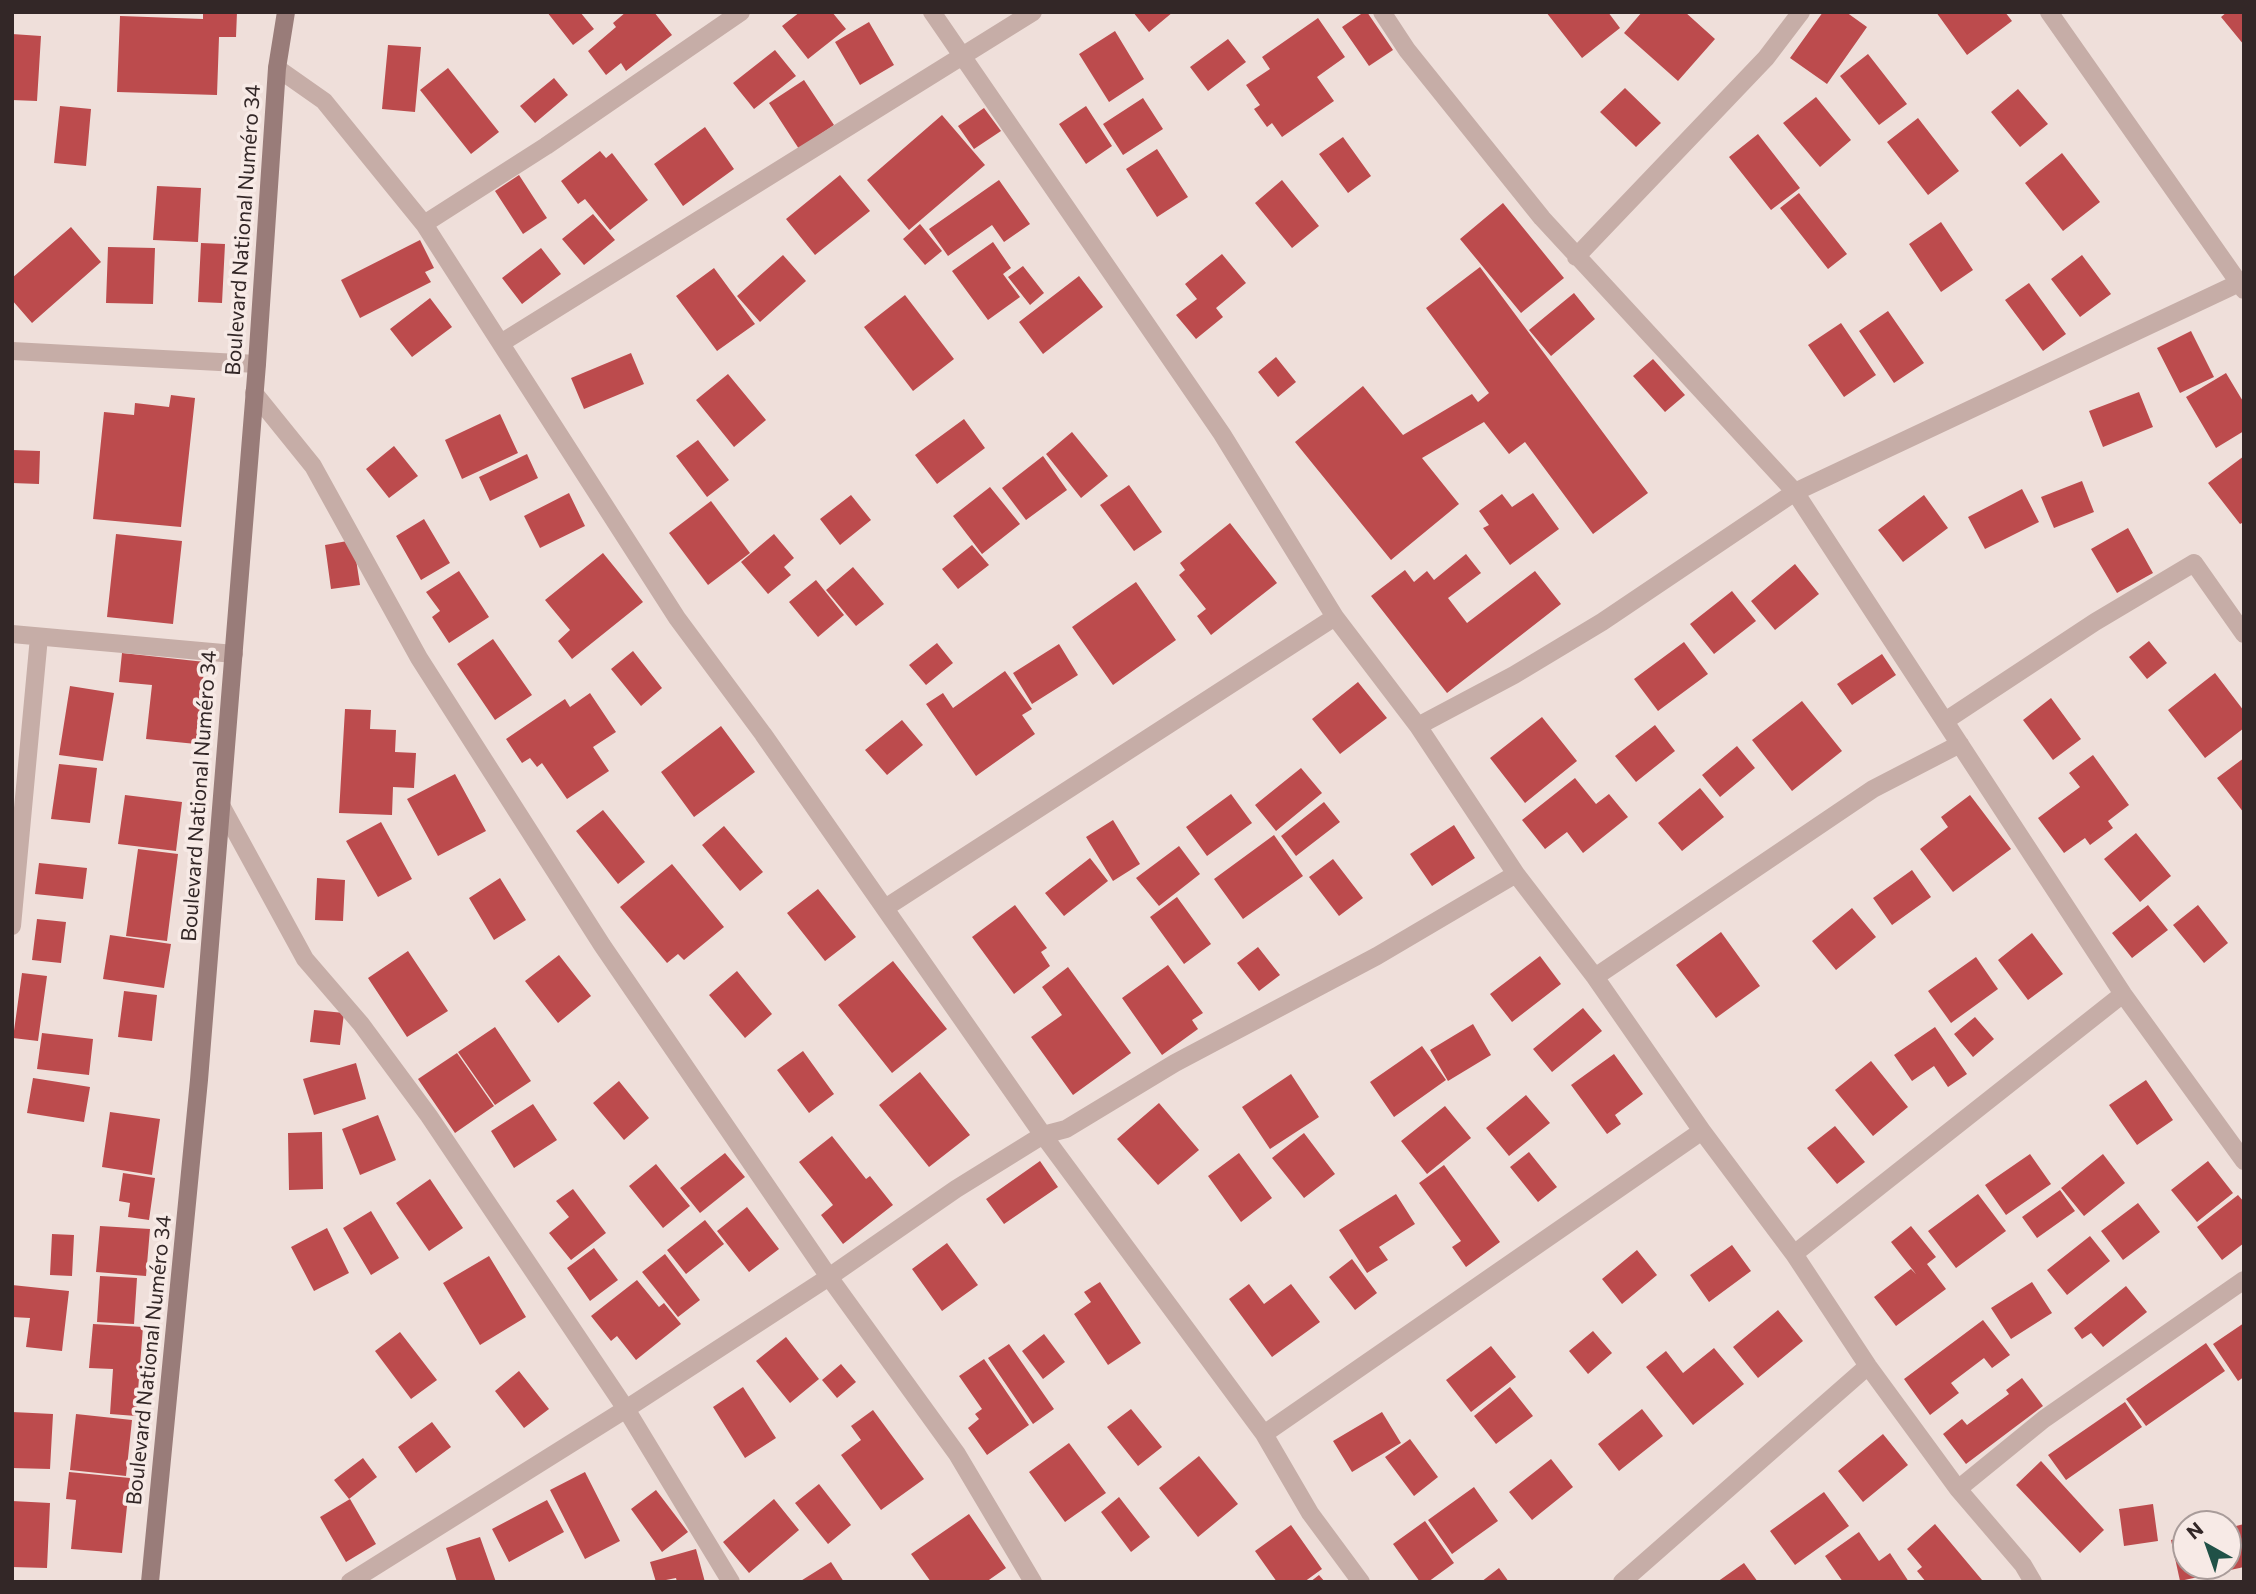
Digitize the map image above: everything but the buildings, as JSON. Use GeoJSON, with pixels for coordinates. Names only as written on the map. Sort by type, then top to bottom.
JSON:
{"type":"FeatureCollection","features":[{"type":"Feature","properties":{"kind":"main road","name":"Boulevard National Numéro 34"},"geometry":{"type":"LineString","coordinates":[[150,1582],[200,1080],[257,364],[277,68],[286,12]]}},
{"type":"Feature","properties":{"kind":"street"},"geometry":{"type":"LineString","coordinates":[[424,224],[546,146],[741,12]]}},
{"type":"Feature","properties":{"kind":"street"},"geometry":{"type":"LineString","coordinates":[[932,12],[1222,434],[1335,617],[1418,726],[1516,874],[1595,977],[1702,1131],[1794,1254],[1868,1366],[1958,1489],[2023,1565],[2033,1582]]}},
{"type":"Feature","properties":{"kind":"street"},"geometry":{"type":"LineString","coordinates":[[501,344],[1033,12]]}},
{"type":"Feature","properties":{"kind":"street"},"geometry":{"type":"LineString","coordinates":[[1382,12],[1407,50],[1576,257],[1795,492],[2123,994],[2244,1161]]}},
{"type":"Feature","properties":{"kind":"street"},"geometry":{"type":"LineString","coordinates":[[1576,257],[1766,58],[1801,12]]}},
{"type":"Feature","properties":{"kind":"street"},"geometry":{"type":"LineString","coordinates":[[1418,726],[1514,675],[1602,622],[1795,492],[2241,286],[2049,12]]}},
{"type":"Feature","properties":{"kind":"street"},"geometry":{"type":"LineString","coordinates":[[277,68],[324,101],[424,224],[677,618],[885,908],[1043,1136],[1264,1434],[1310,1513],[1361,1582]]}},
{"type":"Feature","properties":{"kind":"street"},"geometry":{"type":"LineString","coordinates":[[12,351],[257,364]]}},
{"type":"Feature","properties":{"kind":"street"},"geometry":{"type":"LineString","coordinates":[[254,393],[313,466],[419,657],[602,945],[829,1277],[957,1454],[1033,1582]]}},
{"type":"Feature","properties":{"kind":"street"},"geometry":{"type":"LineString","coordinates":[[1945,721],[2095,622],[2194,563],[2244,634]]}},
{"type":"Feature","properties":{"kind":"street"},"geometry":{"type":"LineString","coordinates":[[885,908],[1335,617]]}},
{"type":"Feature","properties":{"kind":"street"},"geometry":{"type":"LineString","coordinates":[[12,634],[234,654]]}},
{"type":"Feature","properties":{"kind":"street"},"geometry":{"type":"LineString","coordinates":[[12,926],[39,637]]}},
{"type":"Feature","properties":{"kind":"street"},"geometry":{"type":"LineString","coordinates":[[1595,977],[1873,789],[1960,744]]}},
{"type":"Feature","properties":{"kind":"street"},"geometry":{"type":"LineString","coordinates":[[222,807],[305,960],[361,1024],[429,1116],[626,1409],[731,1582]]}},
{"type":"Feature","properties":{"kind":"street"},"geometry":{"type":"LineString","coordinates":[[350,1582],[626,1409],[829,1277],[956,1189],[1043,1136],[1066,1129],[1175,1063],[1377,956],[1516,874]]}},
{"type":"Feature","properties":{"kind":"street"},"geometry":{"type":"LineString","coordinates":[[1794,1254],[2123,994]]}},
{"type":"Feature","properties":{"kind":"street"},"geometry":{"type":"LineString","coordinates":[[1264,1434],[1702,1131]]}},
{"type":"Feature","properties":{"kind":"street"},"geometry":{"type":"LineString","coordinates":[[1958,1489],[2044,1419],[2244,1280]]}},
{"type":"Feature","properties":{"kind":"street"},"geometry":{"type":"LineString","coordinates":[[1622,1582],[1868,1366]]}}]}
